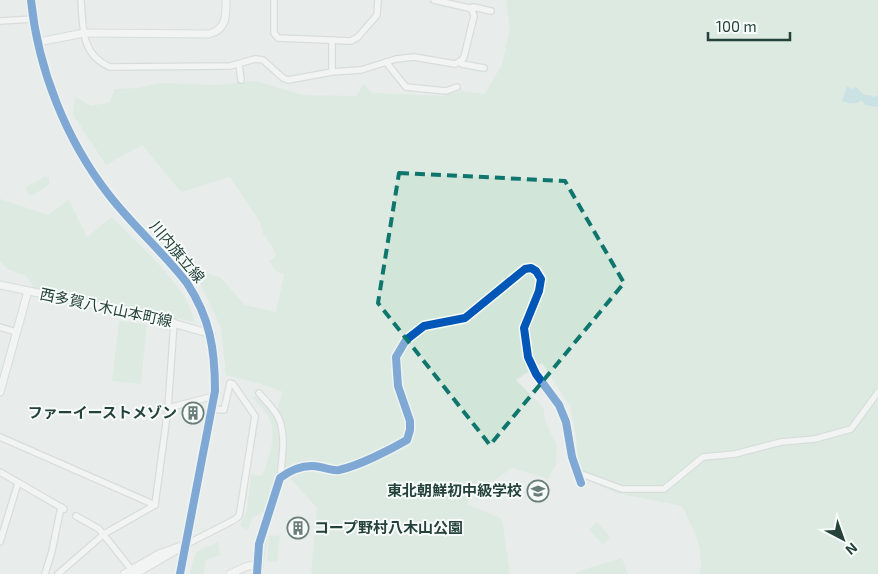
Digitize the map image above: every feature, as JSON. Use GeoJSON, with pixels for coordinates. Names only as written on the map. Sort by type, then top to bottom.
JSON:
{"type":"FeatureCollection","features":[{"type":"Feature","properties":{"kind":"street","name":"川内旗立線"},"geometry":{"type":"LineString","coordinates":[[31,0],[38,42],[51,87],[85,159],[110,196],[187,283],[196,296],[211,334],[215,360],[214,396],[180,574]]}},
{"type":"Feature","properties":{"kind":"street"},"geometry":{"type":"LineString","coordinates":[[81,0],[84,33],[91,54],[96,60],[110,67],[230,66],[255,59],[262,60],[288,80],[332,72],[361,70],[396,59],[414,57],[454,64],[460,62],[464,57],[474,16],[470,8]]}},
{"type":"Feature","properties":{"kind":"street"},"geometry":{"type":"LineString","coordinates":[[38,42],[84,33],[208,34],[216,32],[224,24],[226,0]]}},
{"type":"Feature","properties":{"kind":"street"},"geometry":{"type":"LineString","coordinates":[[274,0],[274,33],[278,38],[332,40],[351,40],[358,37],[377,15],[378,0]]}},
{"type":"Feature","properties":{"kind":"street"},"geometry":{"type":"LineString","coordinates":[[434,0],[491,11]]}},
{"type":"Feature","properties":{"kind":"street"},"geometry":{"type":"LineString","coordinates":[[0,21],[34,19]]}},
{"type":"Feature","properties":{"kind":"street"},"geometry":{"type":"LineString","coordinates":[[332,40],[332,72]]}},
{"type":"Feature","properties":{"kind":"street"},"geometry":{"type":"LineString","coordinates":[[386,62],[406,87],[446,91],[457,87]]}},
{"type":"Feature","properties":{"kind":"street"},"geometry":{"type":"LineString","coordinates":[[460,62],[484,68]]}},
{"type":"Feature","properties":{"kind":"street"},"geometry":{"type":"LineString","coordinates":[[239,64],[241,80]]}},
{"type":"Feature","properties":{"kind":"street"},"geometry":{"type":"LineString","coordinates":[[280,478],[297,468],[308,466],[337,470],[346,468],[388,451],[407,440],[410,421],[398,386],[396,357],[406,340],[424,326],[465,318],[498,292],[511,279],[525,269],[531,268],[536,271],[541,279],[539,291],[524,328],[528,357],[536,374],[559,405],[566,422],[576,472],[581,483]]}},
{"type":"Feature","properties":{"kind":"street","name":"西多賀八木山本町線"},"geometry":{"type":"LineString","coordinates":[[0,285],[174,322],[211,334]]}},
{"type":"Feature","properties":{"kind":"street"},"geometry":{"type":"LineString","coordinates":[[0,392],[28,291]]}},
{"type":"Feature","properties":{"kind":"street"},"geometry":{"type":"LineString","coordinates":[[155,506],[168,408],[174,322]]}},
{"type":"Feature","properties":{"kind":"street"},"geometry":{"type":"LineString","coordinates":[[0,327],[16,332]]}},
{"type":"Feature","properties":{"kind":"street"},"geometry":{"type":"LineString","coordinates":[[76,516],[99,529],[104,534],[130,572],[165,558],[187,544],[234,520],[240,511],[255,416],[233,384],[230,383],[224,410],[212,409]]}},
{"type":"Feature","properties":{"kind":"street"},"geometry":{"type":"LineString","coordinates":[[576,472],[622,489],[664,489],[703,457],[735,454],[781,442],[815,440],[851,429],[878,392]]}},
{"type":"Feature","properties":{"kind":"street"},"geometry":{"type":"LineString","coordinates":[[257,574],[259,544],[280,478],[282,446],[281,424],[278,416],[259,393]]}},
{"type":"Feature","properties":{"kind":"street"},"geometry":{"type":"LineString","coordinates":[[168,408],[214,396]]}},
{"type":"Feature","properties":{"kind":"street"},"geometry":{"type":"LineString","coordinates":[[0,437],[155,506]]}},
{"type":"Feature","properties":{"kind":"street"},"geometry":{"type":"LineString","coordinates":[[0,472],[62,508],[45,574]]}},
{"type":"Feature","properties":{"kind":"street"},"geometry":{"type":"LineString","coordinates":[[0,542],[18,483]]}},
{"type":"Feature","properties":{"kind":"street"},"geometry":{"type":"LineString","coordinates":[[58,574],[104,534],[155,506]]}},
{"type":"Feature","properties":{"kind":"street"},"geometry":{"type":"LineString","coordinates":[[230,574],[245,567],[258,564]]}},
{"type":"Feature","properties":{"kind":"highlighted area"},"geometry":{"type":"Polygon","coordinates":[[[399,173],[565,181],[624,283],[490,445],[378,303],[399,173]]]}},
{"type":"Feature","properties":{"kind":"green space"},"geometry":{"type":"Polygon","coordinates":[[[506,0],[878,0],[878,574],[699,574],[701,566],[700,548],[682,506],[616,493],[586,479],[578,461],[576,436],[570,406],[542,363],[516,380],[543,407],[546,423],[557,445],[556,465],[548,479],[512,468],[473,495],[467,504],[502,519],[510,574],[311,574],[317,508],[283,470],[284,432],[281,417],[277,410],[283,392],[226,375],[221,328],[194,270],[220,277],[245,305],[276,312],[284,274],[277,272],[269,261],[276,256],[273,248],[263,234],[260,222],[230,177],[181,192],[142,145],[106,165],[73,115],[75,97],[91,106],[110,102],[115,89],[139,88],[159,83],[216,85],[256,81],[303,95],[356,96],[364,84],[372,93],[443,96],[461,91],[485,94],[502,64],[510,29],[506,0]]]}},
{"type":"Feature","properties":{"kind":"green space"},"geometry":{"type":"Polygon","coordinates":[[[43,176],[49,178],[49,185],[33,195],[28,194],[27,186],[40,180],[43,176]]]}},
{"type":"Feature","properties":{"kind":"green space"},"geometry":{"type":"Polygon","coordinates":[[[0,199],[48,215],[69,200],[87,237],[112,217],[173,281],[191,310],[194,322],[34,288],[26,276],[8,269],[0,261],[0,199]]]}},
{"type":"Feature","properties":{"kind":"green space"},"geometry":{"type":"Polygon","coordinates":[[[119,321],[147,324],[141,384],[112,381],[119,321]]]}},
{"type":"Feature","properties":{"kind":"green space"},"geometry":{"type":"Polygon","coordinates":[[[255,396],[273,415],[277,423],[280,443],[277,467],[266,511],[252,518],[248,530],[240,526],[247,509],[251,474],[262,476],[271,448],[273,434],[269,417],[252,397],[255,396]]]}},
{"type":"Feature","properties":{"kind":"green space"},"geometry":{"type":"Polygon","coordinates":[[[597,522],[610,537],[603,544],[589,530],[597,522]]]}},
{"type":"Feature","properties":{"kind":"green space"},"geometry":{"type":"Polygon","coordinates":[[[269,535],[280,536],[277,562],[267,561],[269,535]]]}},
{"type":"Feature","properties":{"kind":"green space"},"geometry":{"type":"Polygon","coordinates":[[[265,536],[268,536],[263,571],[261,570],[261,554],[265,536]]]}},
{"type":"Feature","properties":{"kind":"green space"},"geometry":{"type":"Polygon","coordinates":[[[218,542],[220,555],[206,560],[203,574],[189,574],[196,552],[218,542]]]}},
{"type":"Feature","properties":{"kind":"green space"},"geometry":{"type":"Polygon","coordinates":[[[622,558],[628,574],[575,574],[579,571],[622,558]]]}},
{"type":"Feature","properties":{"kind":"water"},"geometry":{"type":"Polygon","coordinates":[[[847,86],[851,89],[856,87],[864,95],[873,97],[878,95],[878,106],[865,105],[861,100],[855,103],[842,101],[847,86]]]}},
{"type":"Feature","properties":{"kind":"cycle path"},"geometry":{"type":"LineString","coordinates":[[31,0],[40,52],[47,78],[67,127],[94,174],[109,195],[187,283],[201,309],[210,334],[214,361],[215,391],[180,574]]}},
{"type":"Feature","properties":{"kind":"cycle path"},"geometry":{"type":"LineString","coordinates":[[257,574],[259,544],[280,478],[289,472],[304,467],[315,466],[332,470],[347,468],[407,440],[410,421],[398,386],[396,357],[406,340],[424,326],[465,318],[525,269],[531,268],[536,271],[541,279],[539,291],[524,328],[528,357],[536,374],[559,405],[566,422],[572,457],[581,483]]}},
{"type":"Feature","properties":{"kind":"place","name":"ファーイーストメゾン"},"geometry":{"type":"Point","coordinates":[193,413]}},
{"type":"Feature","properties":{"kind":"place","name":"東北朝鮮初中級学校"},"geometry":{"type":"Point","coordinates":[538,491]}},
{"type":"Feature","properties":{"kind":"place","name":"コープ野村八木山公園"},"geometry":{"type":"Point","coordinates":[298,528]}}]}
